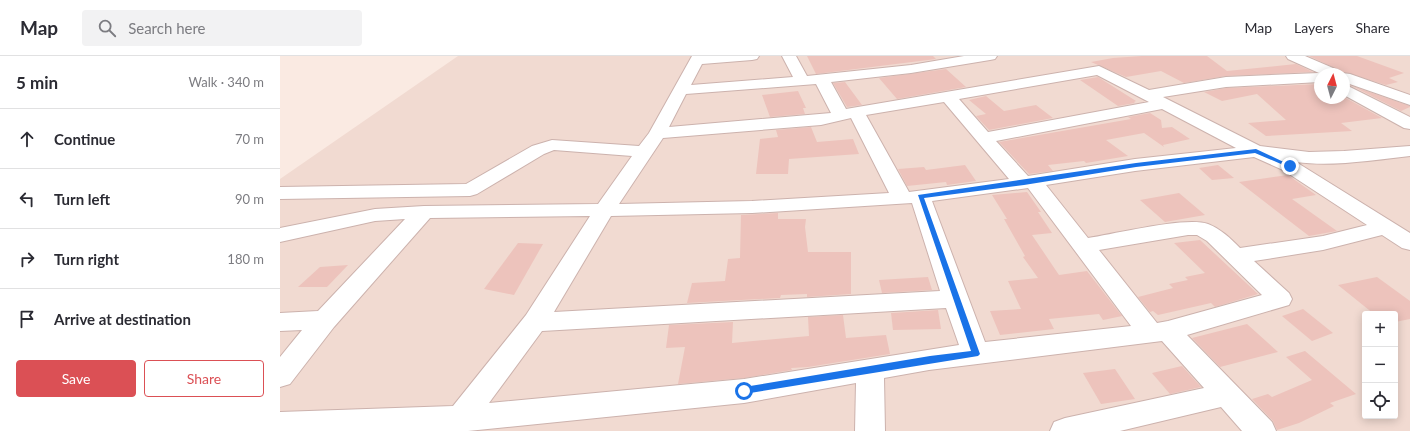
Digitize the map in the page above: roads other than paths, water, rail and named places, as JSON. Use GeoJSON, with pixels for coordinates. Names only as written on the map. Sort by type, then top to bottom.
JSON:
{"type":"FeatureCollection","features":[{"type":"Feature","properties":{"kind":"street"},"geometry":{"type":"LineString","coordinates":[[456,424],[535,322],[604,210],[657,133],[698,58],[752,56]]}},
{"type":"Feature","properties":{"kind":"street"},"geometry":{"type":"LineString","coordinates":[[789,56],[803,81]]}},
{"type":"Feature","properties":{"kind":"street"},"geometry":{"type":"LineString","coordinates":[[681,90],[803,81],[911,69],[952,60],[990,56]]}},
{"type":"Feature","properties":{"kind":"street"},"geometry":{"type":"LineString","coordinates":[[1292,56],[1321,68]]}},
{"type":"Feature","properties":{"kind":"street"},"geometry":{"type":"LineString","coordinates":[[1083,59],[1099,70],[1146,95],[1256,151],[1290,166],[1410,243]]}},
{"type":"Feature","properties":{"kind":"street"},"geometry":{"type":"LineString","coordinates":[[952,60],[984,90]]}},
{"type":"Feature","properties":{"kind":"street"},"geometry":{"type":"LineString","coordinates":[[657,133],[820,120],[1099,70]]}},
{"type":"Feature","properties":{"kind":"street"},"geometry":{"type":"LineString","coordinates":[[1146,95],[1226,82],[1314,77]]}},
{"type":"Feature","properties":{"kind":"street"},"geometry":{"type":"LineString","coordinates":[[821,79],[911,197],[955,299],[976,354]]}},
{"type":"Feature","properties":{"kind":"street"},"geometry":{"type":"LineString","coordinates":[[1350,79],[1410,100]]}},
{"type":"Feature","properties":{"kind":"street"},"geometry":{"type":"LineString","coordinates":[[1350,92],[1410,124]]}},
{"type":"Feature","properties":{"kind":"street"},"geometry":{"type":"LineString","coordinates":[[948,96],[984,138],[1028,182],[1159,331],[1228,394],[1261,431]]}},
{"type":"Feature","properties":{"kind":"street"},"geometry":{"type":"LineString","coordinates":[[984,138],[1164,104]]}},
{"type":"Feature","properties":{"kind":"street"},"geometry":{"type":"LineString","coordinates":[[280,193],[470,190],[538,150],[552,145],[644,152]]}},
{"type":"Feature","properties":{"kind":"street"},"geometry":{"type":"LineString","coordinates":[[280,235],[375,214],[752,206],[911,197],[1028,182],[1136,165],[1256,151],[1308,158],[1344,157],[1410,151]]}},
{"type":"Feature","properties":{"kind":"street"},"geometry":{"type":"LineString","coordinates":[[280,376],[325,320],[424,212]]}},
{"type":"Feature","properties":{"kind":"street"},"geometry":{"type":"LineString","coordinates":[[1235,256],[1323,242],[1386,227]]}},
{"type":"Feature","properties":{"kind":"street"},"geometry":{"type":"LineString","coordinates":[[290,427],[456,424],[744,391],[976,354],[1159,331],[1280,299],[1215,236],[1201,229],[1188,228],[1083,246]]}},
{"type":"Feature","properties":{"kind":"street"},"geometry":{"type":"LineString","coordinates":[[535,322],[955,299]]}},
{"type":"Feature","properties":{"kind":"street"},"geometry":{"type":"LineString","coordinates":[[280,322],[325,320]]}},
{"type":"Feature","properties":{"kind":"street"},"geometry":{"type":"LineString","coordinates":[[870,370],[870,431]]}},
{"type":"Feature","properties":{"kind":"street"},"geometry":{"type":"LineString","coordinates":[[1065,431],[1228,394]]}}]}
